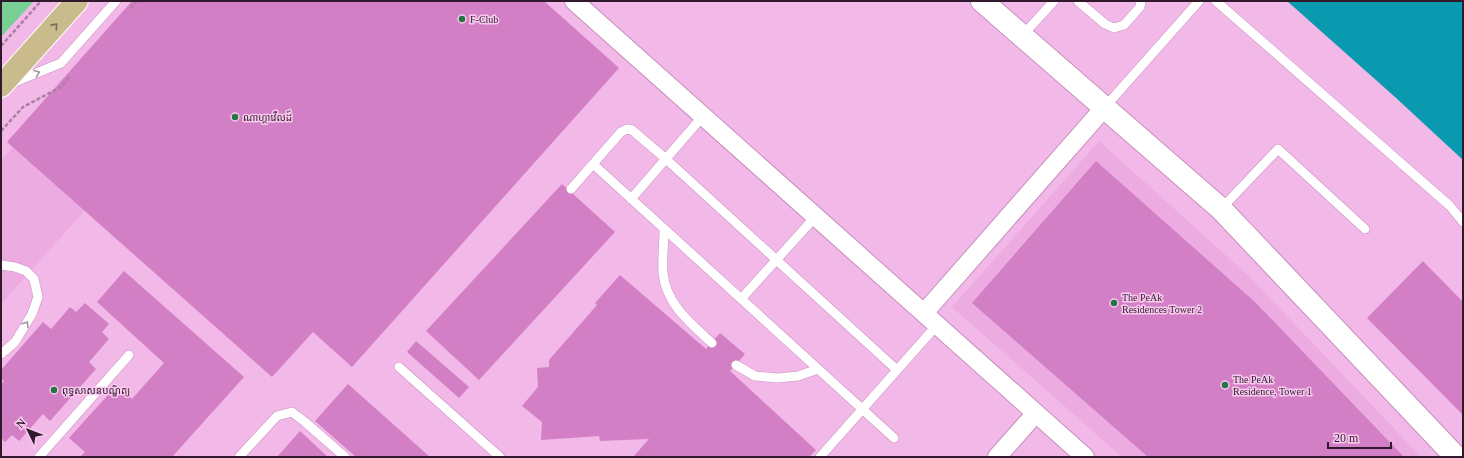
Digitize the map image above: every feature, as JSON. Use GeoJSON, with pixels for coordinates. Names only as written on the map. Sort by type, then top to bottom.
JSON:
{"type":"FeatureCollection","features":[{"type":"Feature","properties":{"kind":"main road"},"geometry":{"type":"LineString","coordinates":[[1,87],[77,1]]}},
{"type":"Feature","properties":{"kind":"street"},"geometry":{"type":"LineString","coordinates":[[574,1],[1085,457]]}},
{"type":"Feature","properties":{"kind":"street"},"geometry":{"type":"LineString","coordinates":[[982,1],[1221,209],[1456,457]]}},
{"type":"Feature","properties":{"kind":"street"},"geometry":{"type":"LineString","coordinates":[[930,319],[1104,108]]}},
{"type":"Feature","properties":{"kind":"street"},"geometry":{"type":"LineString","coordinates":[[996,457],[1036,413]]}},
{"type":"Feature","properties":{"kind":"lane"},"geometry":{"type":"LineString","coordinates":[[1,87],[62,63],[116,1]]}},
{"type":"Feature","properties":{"kind":"lane"},"geometry":{"type":"LineString","coordinates":[[1022,36],[1054,1]]}},
{"type":"Feature","properties":{"kind":"lane"},"geometry":{"type":"LineString","coordinates":[[1078,1],[1105,24],[1114,28],[1124,25],[1140,7],[1141,1]]}},
{"type":"Feature","properties":{"kind":"lane"},"geometry":{"type":"LineString","coordinates":[[1104,108],[1200,1]]}},
{"type":"Feature","properties":{"kind":"lane"},"geometry":{"type":"LineString","coordinates":[[1216,1],[1450,206],[1463,222]]}},
{"type":"Feature","properties":{"kind":"lane"},"geometry":{"type":"LineString","coordinates":[[631,199],[704,116]]}},
{"type":"Feature","properties":{"kind":"lane"},"geometry":{"type":"LineString","coordinates":[[570,189],[621,132],[627,129],[632,130],[666,159],[897,370]]}},
{"type":"Feature","properties":{"kind":"lane"},"geometry":{"type":"LineString","coordinates":[[1221,209],[1278,149],[1364,229]]}},
{"type":"Feature","properties":{"kind":"lane"},"geometry":{"type":"LineString","coordinates":[[593,164],[894,438]]}},
{"type":"Feature","properties":{"kind":"lane"},"geometry":{"type":"LineString","coordinates":[[741,299],[816,216]]}},
{"type":"Feature","properties":{"kind":"lane"},"geometry":{"type":"LineString","coordinates":[[664,229],[663,273],[667,291],[676,309],[712,343]]}},
{"type":"Feature","properties":{"kind":"lane"},"geometry":{"type":"LineString","coordinates":[[1,265],[26,270],[34,279],[38,297],[32,314],[14,342],[1,354]]}},
{"type":"Feature","properties":{"kind":"lane"},"geometry":{"type":"LineString","coordinates":[[820,457],[897,370],[930,319]]}},
{"type":"Feature","properties":{"kind":"lane"},"geometry":{"type":"LineString","coordinates":[[39,457],[129,355]]}},
{"type":"Feature","properties":{"kind":"lane"},"geometry":{"type":"LineString","coordinates":[[736,365],[755,376],[778,378],[798,376],[818,369]]}},
{"type":"Feature","properties":{"kind":"lane"},"geometry":{"type":"LineString","coordinates":[[399,367],[500,457]]}},
{"type":"Feature","properties":{"kind":"lane"},"geometry":{"type":"LineString","coordinates":[[239,457],[276,416],[292,412],[345,457]]}},
{"type":"Feature","properties":{"kind":"path"},"geometry":{"type":"LineString","coordinates":[[1,46],[41,1]]}},
{"type":"Feature","properties":{"kind":"shaded area"},"geometry":{"type":"Polygon","coordinates":[[[144,1],[273,1],[1,304],[1,160],[144,1]]]}},
{"type":"Feature","properties":{"kind":"shaded area"},"geometry":{"type":"Polygon","coordinates":[[[1099,141],[1250,277],[1421,457],[1122,457],[952,307],[1099,141]]]}},
{"type":"Feature","properties":{"kind":"green space"},"geometry":{"type":"Polygon","coordinates":[[[1,1],[34,1],[1,37],[1,1]]]}},
{"type":"Feature","properties":{"kind":"water"},"geometry":{"type":"Polygon","coordinates":[[[1287,1],[1463,1],[1463,160],[1395,97],[1287,1]]]}},
{"type":"Feature","properties":{"kind":"building"},"geometry":{"type":"Polygon","coordinates":[[[132,1],[544,1],[619,68],[352,367],[313,332],[272,377],[7,142],[132,1]]]}},
{"type":"Feature","properties":{"kind":"building"},"geometry":{"type":"Polygon","coordinates":[[[1096,161],[1255,302],[1404,457],[1148,457],[972,303],[1096,161]]]}},
{"type":"Feature","properties":{"kind":"building"},"geometry":{"type":"Polygon","coordinates":[[[562,184],[615,232],[479,380],[426,331],[562,184]]]}},
{"type":"Feature","properties":{"kind":"building"},"geometry":{"type":"Polygon","coordinates":[[[1423,261],[1463,302],[1463,415],[1367,318],[1423,261]]]}},
{"type":"Feature","properties":{"kind":"building"},"geometry":{"type":"Polygon","coordinates":[[[124,271],[244,377],[172,457],[80,457],[85,452],[69,438],[117,385],[132,399],[164,363],[97,302],[124,271]]]}},
{"type":"Feature","properties":{"kind":"building"},"geometry":{"type":"Polygon","coordinates":[[[620,275],[706,349],[720,333],[745,354],[730,371],[816,450],[809,457],[633,457],[649,439],[600,441],[599,436],[541,440],[542,422],[522,406],[538,387],[537,368],[549,367],[549,360],[597,305],[595,303],[620,275]]]}},
{"type":"Feature","properties":{"kind":"building"},"geometry":{"type":"Polygon","coordinates":[[[85,303],[109,324],[102,332],[109,339],[89,362],[96,369],[50,421],[43,414],[19,441],[12,435],[5,442],[1,438],[1,385],[4,381],[1,378],[1,370],[43,322],[51,329],[70,307],[76,312],[85,303]]]}},
{"type":"Feature","properties":{"kind":"building"},"geometry":{"type":"Polygon","coordinates":[[[416,341],[469,387],[459,398],[407,352],[416,341]]]}},
{"type":"Feature","properties":{"kind":"building"},"geometry":{"type":"Polygon","coordinates":[[[348,384],[430,457],[356,457],[315,421],[348,384]]]}},
{"type":"Feature","properties":{"kind":"building"},"geometry":{"type":"Polygon","coordinates":[[[300,431],[328,457],[277,457],[300,431]]]}},
{"type":"Feature","properties":{"kind":"place","name":"F-Club"},"geometry":{"type":"Point","coordinates":[462,19]}},
{"type":"Feature","properties":{"kind":"place","name":"ណាហ្គាវើលដ៍"},"geometry":{"type":"Point","coordinates":[235,117]}},
{"type":"Feature","properties":{"kind":"place","name":"The PeAk Residences Tower 2"},"geometry":{"type":"Point","coordinates":[1114,303]}},
{"type":"Feature","properties":{"kind":"place","name":"The PeAk Residence, Tower 1"},"geometry":{"type":"Point","coordinates":[1225,385]}},
{"type":"Feature","properties":{"kind":"place","name":"ពុទ្ធសាសនបណ្ឌិត្យ"},"geometry":{"type":"Point","coordinates":[54,390]}}]}
